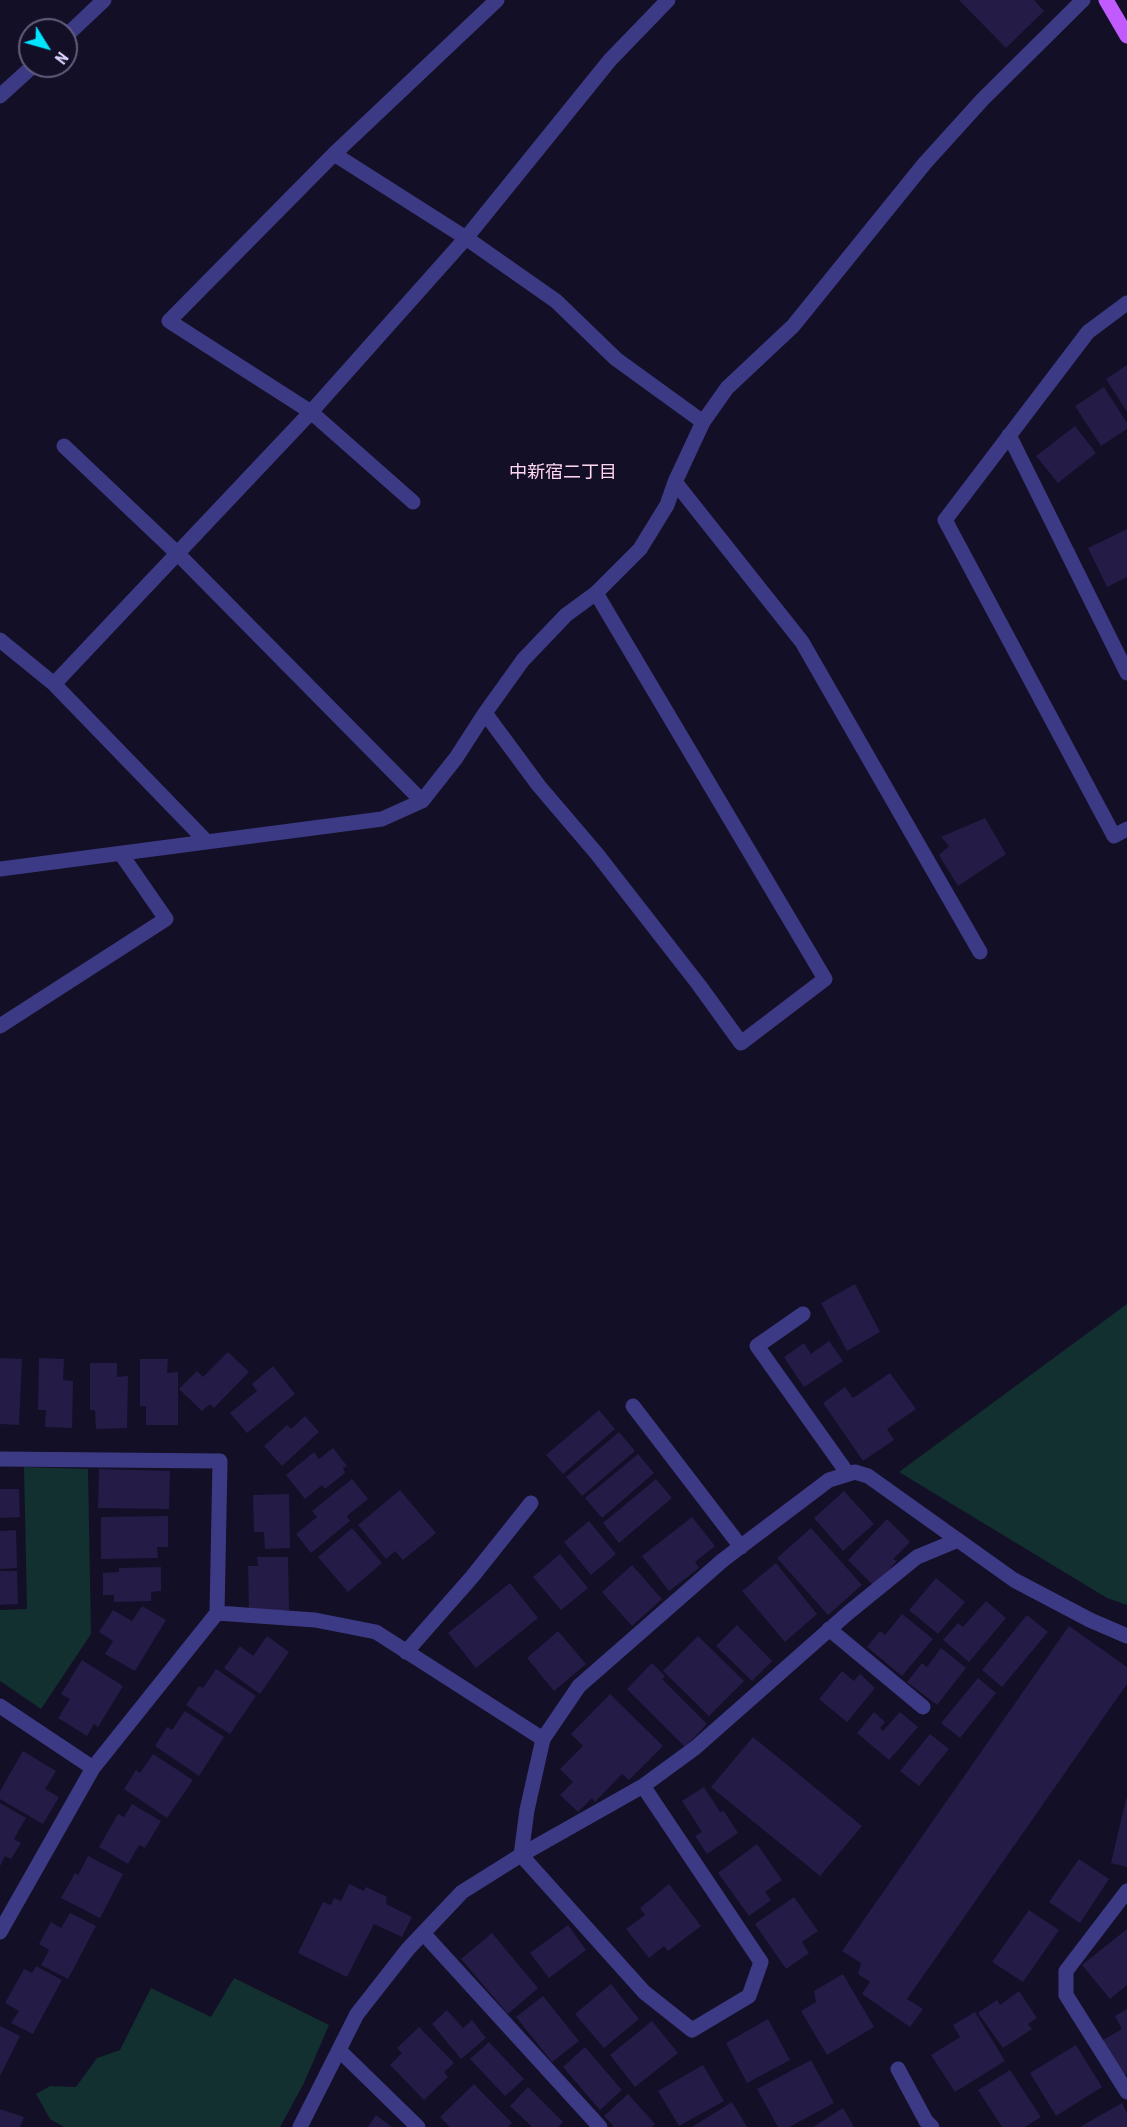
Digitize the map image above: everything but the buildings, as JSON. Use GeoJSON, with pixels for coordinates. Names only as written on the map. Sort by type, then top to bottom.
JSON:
{"type":"FeatureCollection","features":[{"type":"Feature","properties":{"kind":"main road"},"geometry":{"type":"LineString","coordinates":[[1106,0],[1127,36]]}},
{"type":"Feature","properties":{"kind":"street"},"geometry":{"type":"LineString","coordinates":[[78,25],[104,0]]}},
{"type":"Feature","properties":{"kind":"street"},"geometry":{"type":"LineString","coordinates":[[413,502],[311,412],[169,321],[334,154],[497,0]]}},
{"type":"Feature","properties":{"kind":"street"},"geometry":{"type":"LineString","coordinates":[[54,684],[179,555],[311,412],[466,238],[610,60],[668,0]]}},
{"type":"Feature","properties":{"kind":"street"},"geometry":{"type":"LineString","coordinates":[[0,869],[121,854],[205,840],[381,819],[422,801],[456,758],[523,660],[566,615],[596,593],[640,549],[667,505],[702,422],[728,388],[793,326],[925,164],[983,99],[1083,0]]}},
{"type":"Feature","properties":{"kind":"street"},"geometry":{"type":"LineString","coordinates":[[0,96],[20,78]]}},
{"type":"Feature","properties":{"kind":"street"},"geometry":{"type":"LineString","coordinates":[[334,154],[466,238],[556,301],[616,358],[702,422]]}},
{"type":"Feature","properties":{"kind":"street"},"geometry":{"type":"LineString","coordinates":[[1127,303],[1088,332],[945,520],[1113,836],[1127,829]]}},
{"type":"Feature","properties":{"kind":"street"},"geometry":{"type":"LineString","coordinates":[[1009,435],[1123,653],[1127,673]]}},
{"type":"Feature","properties":{"kind":"street"},"geometry":{"type":"LineString","coordinates":[[64,446],[179,555],[422,801]]}},
{"type":"Feature","properties":{"kind":"street"},"geometry":{"type":"LineString","coordinates":[[675,482],[802,642],[980,952]]}},
{"type":"Feature","properties":{"kind":"street"},"geometry":{"type":"LineString","coordinates":[[485,713],[539,786],[597,854],[692,975],[741,1043],[825,979],[596,593]]}},
{"type":"Feature","properties":{"kind":"street"},"geometry":{"type":"LineString","coordinates":[[0,640],[54,684],[205,840]]}},
{"type":"Feature","properties":{"kind":"street"},"geometry":{"type":"LineString","coordinates":[[2,1020],[166,919],[121,854]]}},
{"type":"Feature","properties":{"kind":"street"},"geometry":{"type":"LineString","coordinates":[[803,1314],[758,1346],[848,1474]]}},
{"type":"Feature","properties":{"kind":"street"},"geometry":{"type":"LineString","coordinates":[[633,1406],[741,1547]]}},
{"type":"Feature","properties":{"kind":"street"},"geometry":{"type":"LineString","coordinates":[[0,1459],[220,1461],[217,1613],[93,1768],[0,1932]]}},
{"type":"Feature","properties":{"kind":"street"},"geometry":{"type":"LineString","coordinates":[[643,1786],[761,1962],[749,1996],[692,2030],[644,1992],[521,1855],[527,1810],[543,1739],[579,1686],[610,1657],[741,1547],[829,1480],[855,1472],[868,1476],[1014,1580],[1090,1620],[1127,1636]]}},
{"type":"Feature","properties":{"kind":"street"},"geometry":{"type":"LineString","coordinates":[[406,1652],[472,1578],[531,1503]]}},
{"type":"Feature","properties":{"kind":"street"},"geometry":{"type":"LineString","coordinates":[[300,2127],[357,2014],[408,1949],[462,1892],[521,1855],[643,1786],[695,1748],[829,1629],[917,1557],[958,1540]]}},
{"type":"Feature","properties":{"kind":"street"},"geometry":{"type":"LineString","coordinates":[[217,1613],[315,1620],[376,1632],[543,1739]]}},
{"type":"Feature","properties":{"kind":"street"},"geometry":{"type":"LineString","coordinates":[[829,1629],[923,1707]]}},
{"type":"Feature","properties":{"kind":"street"},"geometry":{"type":"LineString","coordinates":[[0,1706],[93,1768]]}},
{"type":"Feature","properties":{"kind":"street"},"geometry":{"type":"LineString","coordinates":[[1127,1892],[1066,1971],[1066,1995],[1127,2092]]}},
{"type":"Feature","properties":{"kind":"street"},"geometry":{"type":"LineString","coordinates":[[423,1933],[600,2127]]}},
{"type":"Feature","properties":{"kind":"street"},"geometry":{"type":"LineString","coordinates":[[340,2051],[418,2127]]}},
{"type":"Feature","properties":{"kind":"street"},"geometry":{"type":"LineString","coordinates":[[898,2069],[925,2125]]}},
{"type":"Feature","properties":{"kind":"green space"},"geometry":{"type":"Polygon","coordinates":[[[1127,1304],[1127,1605],[1107,1598],[899,1472],[1127,1304]]]}},
{"type":"Feature","properties":{"kind":"green space"},"geometry":{"type":"Polygon","coordinates":[[[24,1467],[88,1469],[91,1634],[41,1709],[0,1681],[0,1610],[27,1609],[24,1467]]]}},
{"type":"Feature","properties":{"kind":"green space"},"geometry":{"type":"Polygon","coordinates":[[[234,1978],[329,2025],[304,2083],[280,2127],[64,2127],[50,2119],[36,2094],[50,2086],[76,2087],[97,2058],[120,2050],[151,1988],[211,2017],[234,1978]]]}},
{"type":"Feature","properties":{"kind":"district","name":"中新宿二丁目"},"geometry":{"type":"Point","coordinates":[563,473]}}]}
